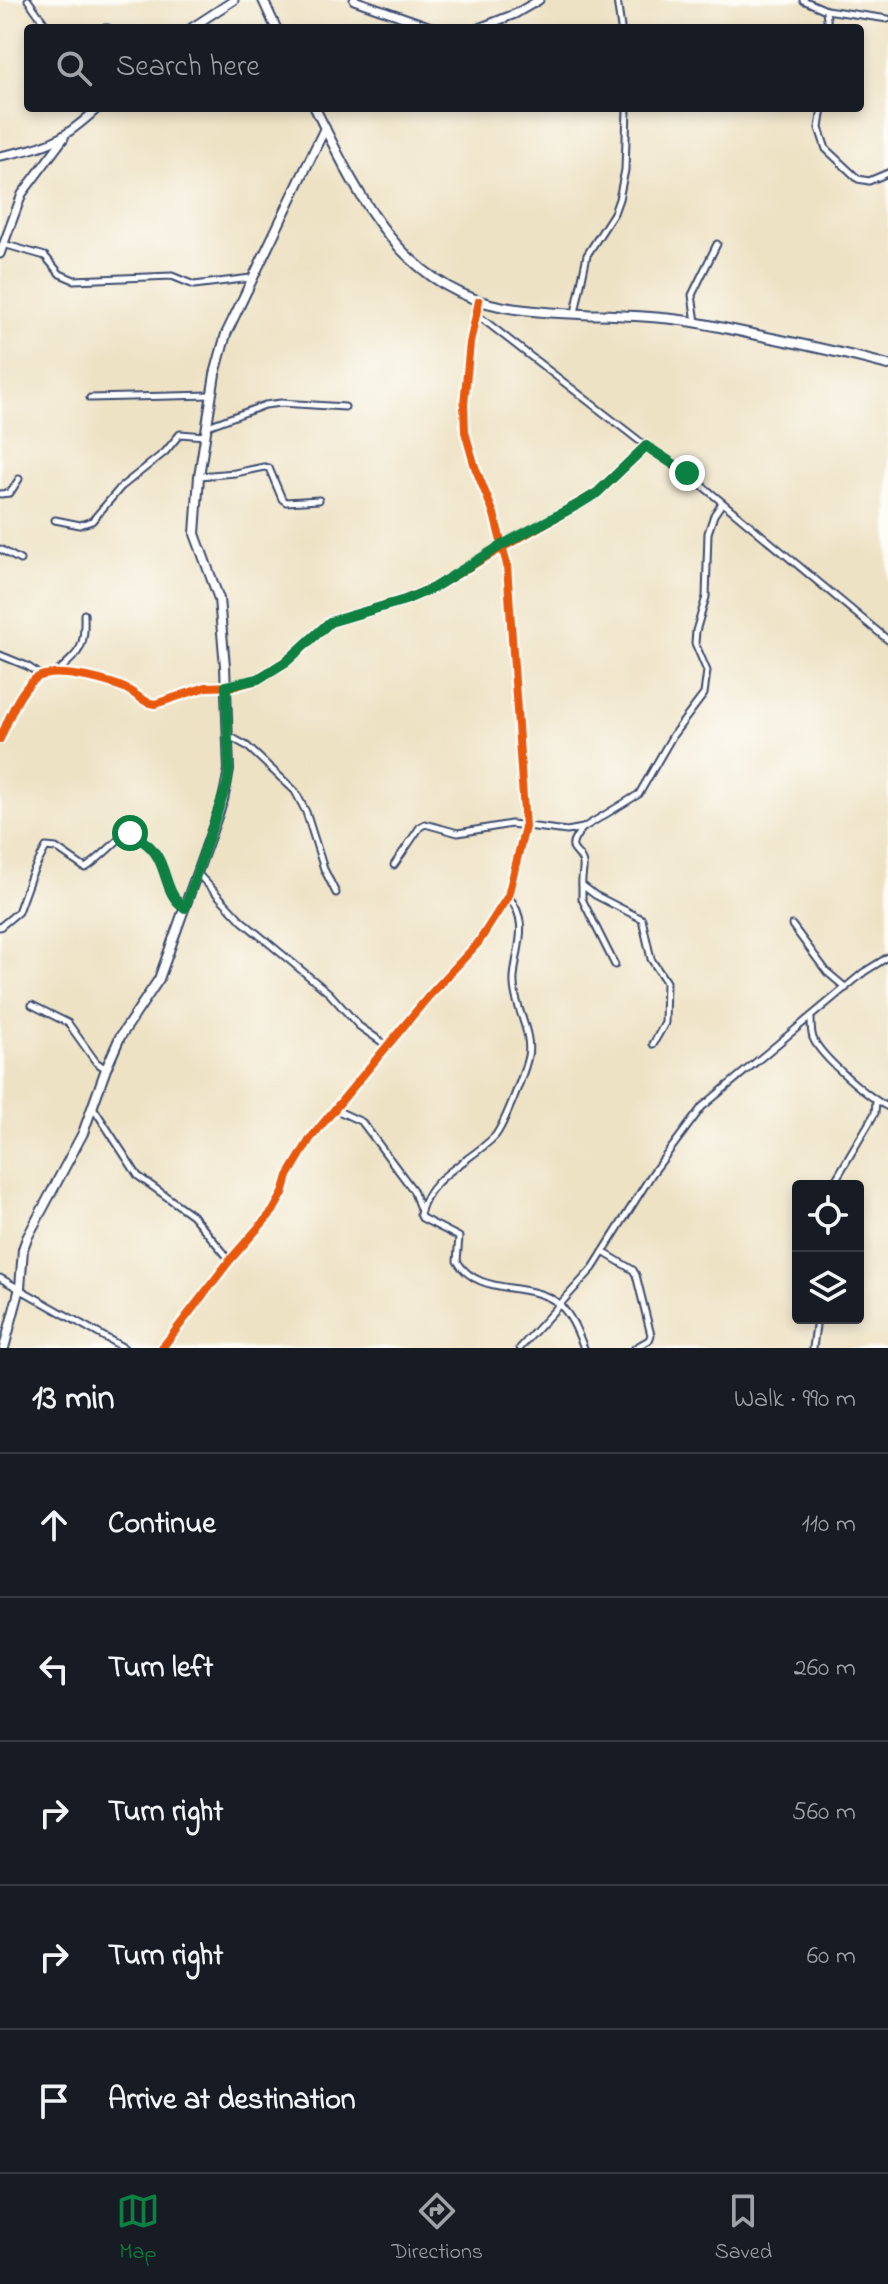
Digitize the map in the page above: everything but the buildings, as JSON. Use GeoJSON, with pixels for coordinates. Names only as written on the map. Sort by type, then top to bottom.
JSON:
{"type":"FeatureCollection","features":[{"type":"Feature","properties":{"kind":"main road"},"geometry":{"type":"LineString","coordinates":[[263,0],[274,24]]}},
{"type":"Feature","properties":{"kind":"main road"},"geometry":{"type":"LineString","coordinates":[[317,112],[370,213],[396,247],[431,276],[479,301],[529,310],[655,317],[696,323],[888,365]]}},
{"type":"Feature","properties":{"kind":"main road"},"geometry":{"type":"LineString","coordinates":[[4,1348],[20,1288],[23,1249],[27,1238],[68,1163],[120,1037],[159,979],[227,784],[229,736],[219,599],[195,534],[199,476],[220,353],[251,278],[268,252],[296,184],[325,128]]}},
{"type":"Feature","properties":{"kind":"street"},"geometry":{"type":"LineString","coordinates":[[28,0],[45,24]]}},
{"type":"Feature","properties":{"kind":"street"},"geometry":{"type":"LineString","coordinates":[[197,24],[234,0]]}},
{"type":"Feature","properties":{"kind":"street"},"geometry":{"type":"LineString","coordinates":[[354,0],[423,24]]}},
{"type":"Feature","properties":{"kind":"street"},"geometry":{"type":"LineString","coordinates":[[489,24],[539,0]]}},
{"type":"Feature","properties":{"kind":"street"},"geometry":{"type":"LineString","coordinates":[[617,0],[620,24]]}},
{"type":"Feature","properties":{"kind":"street"},"geometry":{"type":"LineString","coordinates":[[803,0],[826,10],[888,19]]}},
{"type":"Feature","properties":{"kind":"street"},"geometry":{"type":"LineString","coordinates":[[826,10],[828,24]]}},
{"type":"Feature","properties":{"kind":"street"},"geometry":{"type":"LineString","coordinates":[[0,254],[22,194],[64,138],[93,112]]}},
{"type":"Feature","properties":{"kind":"street"},"geometry":{"type":"LineString","coordinates":[[575,313],[587,255],[614,213],[619,199],[625,170],[627,112]]}},
{"type":"Feature","properties":{"kind":"street"},"geometry":{"type":"LineString","coordinates":[[821,112],[819,128],[826,149],[858,179],[869,181],[888,173]]}},
{"type":"Feature","properties":{"kind":"street"},"geometry":{"type":"LineString","coordinates":[[0,156],[64,138]]}},
{"type":"Feature","properties":{"kind":"street"},"geometry":{"type":"LineString","coordinates":[[3,244],[45,256],[60,274],[74,280],[172,276],[194,285],[251,278]]}},
{"type":"Feature","properties":{"kind":"street"},"geometry":{"type":"LineString","coordinates":[[696,323],[692,295],[717,244]]}},
{"type":"Feature","properties":{"kind":"street"},"geometry":{"type":"LineString","coordinates":[[162,1348],[230,1260],[273,1211],[298,1158],[428,997],[478,943],[508,896],[525,827],[507,565],[494,514],[465,432],[464,404],[470,343],[479,301]]}},
{"type":"Feature","properties":{"kind":"street"},"geometry":{"type":"LineString","coordinates":[[476,314],[646,446],[687,473],[888,640]]}},
{"type":"Feature","properties":{"kind":"street"},"geometry":{"type":"LineString","coordinates":[[90,398],[212,395]]}},
{"type":"Feature","properties":{"kind":"street"},"geometry":{"type":"LineString","coordinates":[[55,520],[80,525],[92,521],[121,487],[159,457],[180,434],[206,431],[265,405],[345,407]]}},
{"type":"Feature","properties":{"kind":"street"},"geometry":{"type":"LineString","coordinates":[[0,739],[15,705],[41,675],[96,679],[125,687],[149,704],[206,687],[258,679],[287,661],[330,622],[415,596],[597,493],[646,446]]}},
{"type":"Feature","properties":{"kind":"street"},"geometry":{"type":"LineString","coordinates":[[199,476],[264,467],[269,468],[286,502],[319,500]]}},
{"type":"Feature","properties":{"kind":"street"},"geometry":{"type":"LineString","coordinates":[[0,494],[10,493],[19,479]]}},
{"type":"Feature","properties":{"kind":"street"},"geometry":{"type":"LineString","coordinates":[[394,865],[425,824],[458,833],[511,824],[567,831],[583,828],[639,794],[673,735],[704,694],[707,671],[695,643],[696,631],[706,597],[708,533],[722,503]]}},
{"type":"Feature","properties":{"kind":"street"},"geometry":{"type":"LineString","coordinates":[[0,549],[20,560]]}},
{"type":"Feature","properties":{"kind":"street"},"geometry":{"type":"LineString","coordinates":[[55,674],[80,650],[84,642],[84,614]]}},
{"type":"Feature","properties":{"kind":"street"},"geometry":{"type":"LineString","coordinates":[[0,655],[41,675]]}},
{"type":"Feature","properties":{"kind":"street"},"geometry":{"type":"LineString","coordinates":[[229,736],[247,746],[295,791],[336,893]]}},
{"type":"Feature","properties":{"kind":"street"},"geometry":{"type":"LineString","coordinates":[[583,828],[573,845],[574,853],[584,866],[582,899],[615,965]]}},
{"type":"Feature","properties":{"kind":"street"},"geometry":{"type":"LineString","coordinates":[[0,927],[18,912],[46,847],[56,848],[85,868],[130,833],[154,850],[171,893],[177,903],[185,908]]}},
{"type":"Feature","properties":{"kind":"street"},"geometry":{"type":"LineString","coordinates":[[198,874],[242,921],[329,993],[359,1026],[389,1047]]}},
{"type":"Feature","properties":{"kind":"street"},"geometry":{"type":"LineString","coordinates":[[582,885],[607,902],[638,915],[646,926],[651,959],[666,982],[665,1023],[653,1044]]}},
{"type":"Feature","properties":{"kind":"street"},"geometry":{"type":"LineString","coordinates":[[420,1210],[442,1176],[495,1135],[526,1064],[529,1046],[514,986],[521,932],[520,913],[508,896]]}},
{"type":"Feature","properties":{"kind":"street"},"geometry":{"type":"LineString","coordinates":[[792,925],[827,972],[846,988]]}},
{"type":"Feature","properties":{"kind":"street"},"geometry":{"type":"LineString","coordinates":[[520,1348],[578,1287],[652,1174],[702,1107],[864,972],[888,957]]}},
{"type":"Feature","properties":{"kind":"street"},"geometry":{"type":"LineString","coordinates":[[32,1005],[68,1023],[96,1062],[106,1069]]}},
{"type":"Feature","properties":{"kind":"street"},"geometry":{"type":"LineString","coordinates":[[811,1019],[813,1037],[818,1046],[862,1091],[888,1106]]}},
{"type":"Feature","properties":{"kind":"street"},"geometry":{"type":"LineString","coordinates":[[836,1180],[875,1113],[876,1101]]}},
{"type":"Feature","properties":{"kind":"street"},"geometry":{"type":"LineString","coordinates":[[875,1113],[888,1106]]}},
{"type":"Feature","properties":{"kind":"street"},"geometry":{"type":"LineString","coordinates":[[93,1107],[138,1176],[192,1215],[230,1260]]}},
{"type":"Feature","properties":{"kind":"street"},"geometry":{"type":"LineString","coordinates":[[336,1110],[362,1122],[413,1190],[422,1218],[459,1237],[457,1261],[473,1276],[506,1288],[539,1293],[560,1304],[571,1318],[584,1348]]}},
{"type":"Feature","properties":{"kind":"street"},"geometry":{"type":"LineString","coordinates":[[603,1252],[633,1270],[640,1285],[651,1335],[649,1340],[635,1348]]}},
{"type":"Feature","properties":{"kind":"street"},"geometry":{"type":"LineString","coordinates":[[0,1278],[124,1348]]}},
{"type":"Feature","properties":{"kind":"street"},"geometry":{"type":"LineString","coordinates":[[813,1348],[816,1324]]}},
{"type":"Feature","properties":{"kind":"cycle path"},"geometry":{"type":"LineString","coordinates":[[162,1348],[230,1260],[273,1211],[288,1176],[310,1139],[428,997],[478,943],[508,896],[525,827],[507,565],[494,514],[465,432],[464,404],[470,343],[479,301]]}},
{"type":"Feature","properties":{"kind":"cycle path"},"geometry":{"type":"LineString","coordinates":[[0,739],[24,691],[43,675],[65,674],[103,681],[155,704],[206,687],[236,686],[258,679],[287,661],[330,622],[405,600],[433,588],[597,493],[646,446]]}},
{"type":"Feature","properties":{"kind":"route"},"geometry":{"type":"LineString","coordinates":[[130,833],[154,850],[171,893],[177,903],[185,908],[227,784],[229,736],[226,686],[258,679],[287,661],[330,622],[405,600],[433,588],[502,545],[597,493],[646,446],[687,473]]}}]}
